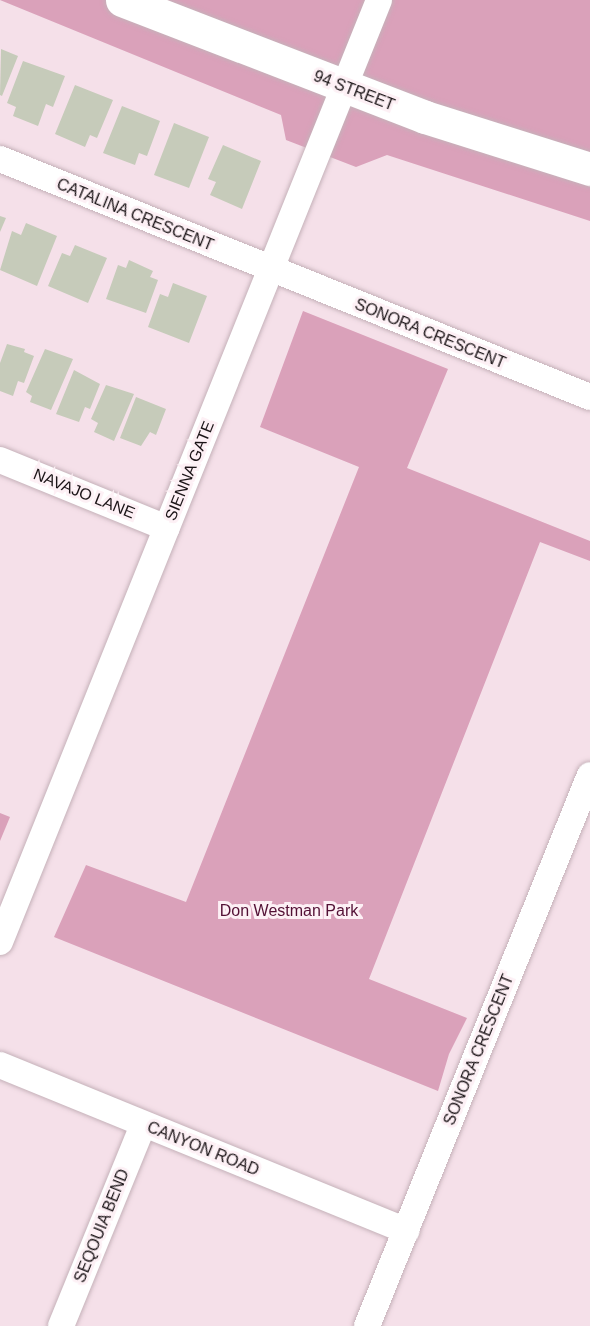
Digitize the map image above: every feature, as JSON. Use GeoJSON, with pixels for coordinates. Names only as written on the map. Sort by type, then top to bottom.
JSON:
{"type":"FeatureCollection","features":[{"type":"Feature","properties":{"kind":"main road","name":"94 STREET"},"geometry":{"type":"LineString","coordinates":[[122,0],[344,88],[590,170]]}},
{"type":"Feature","properties":{"kind":"street","name":"SIENNA GATE"},"geometry":{"type":"LineString","coordinates":[[0,942],[379,0]]}},
{"type":"Feature","properties":{"kind":"street","name":"CATALINA CRESCENT"},"geometry":{"type":"LineString","coordinates":[[0,159],[271,270]]}},
{"type":"Feature","properties":{"kind":"street","name":"SONORA CRESCENT"},"geometry":{"type":"LineString","coordinates":[[271,270],[590,397]]}},
{"type":"Feature","properties":{"kind":"street","name":"NAVAJO LANE"},"geometry":{"type":"LineString","coordinates":[[0,460],[167,528]]}},
{"type":"Feature","properties":{"kind":"street","name":"SONORA CRESCENT"},"geometry":{"type":"LineString","coordinates":[[367,1326],[590,775]]}},
{"type":"Feature","properties":{"kind":"street","name":"CANYON ROAD"},"geometry":{"type":"LineString","coordinates":[[0,1065],[406,1231]]}},
{"type":"Feature","properties":{"kind":"street","name":"SEQOUIA BEND"},"geometry":{"type":"LineString","coordinates":[[61,1326],[143,1125]]}},
{"type":"Feature","properties":{"kind":"green space"},"geometry":{"type":"Polygon","coordinates":[[[0,0],[590,0],[590,221],[387,155],[356,167],[286,140],[281,115],[0,0]]]}},
{"type":"Feature","properties":{"kind":"green space","name":"Don Westman Park"},"geometry":{"type":"Polygon","coordinates":[[[303,311],[448,369],[407,468],[590,541],[590,561],[540,542],[369,979],[467,1018],[449,1054],[438,1091],[54,937],[86,865],[186,902],[359,467],[260,427],[303,311]]]}},
{"type":"Feature","properties":{"kind":"green space"},"geometry":{"type":"Polygon","coordinates":[[[0,813],[10,817],[0,841],[0,813]]]}},
{"type":"Feature","properties":{"kind":"building"},"geometry":{"type":"Polygon","coordinates":[[[1,49],[18,56],[2,96],[0,95],[1,49]]]}},
{"type":"Feature","properties":{"kind":"building"},"geometry":{"type":"Polygon","coordinates":[[[23,61],[65,76],[53,107],[46,104],[38,126],[13,116],[16,107],[7,103],[23,61]]]}},
{"type":"Feature","properties":{"kind":"building"},"geometry":{"type":"Polygon","coordinates":[[[75,85],[113,100],[97,138],[90,135],[85,147],[55,134],[75,85]]]}},
{"type":"Feature","properties":{"kind":"building"},"geometry":{"type":"Polygon","coordinates":[[[122,106],[160,121],[147,156],[139,153],[135,165],[103,153],[122,106]]]}},
{"type":"Feature","properties":{"kind":"building"},"geometry":{"type":"Polygon","coordinates":[[[174,123],[209,137],[189,188],[154,175],[174,123]]]}},
{"type":"Feature","properties":{"kind":"building"},"geometry":{"type":"Polygon","coordinates":[[[223,145],[261,161],[242,209],[210,195],[216,182],[208,179],[223,145]]]}},
{"type":"Feature","properties":{"kind":"building"},"geometry":{"type":"Polygon","coordinates":[[[0,216],[6,218],[0,232],[0,216]]]}},
{"type":"Feature","properties":{"kind":"building"},"geometry":{"type":"Polygon","coordinates":[[[26,223],[57,236],[37,286],[0,270],[12,231],[21,235],[26,223]]]}},
{"type":"Feature","properties":{"kind":"building"},"geometry":{"type":"Polygon","coordinates":[[[75,245],[107,258],[88,303],[48,286],[62,253],[70,256],[75,245]]]}},
{"type":"Feature","properties":{"kind":"building"},"geometry":{"type":"Polygon","coordinates":[[[129,260],[153,271],[150,277],[158,280],[146,313],[106,299],[118,265],[126,268],[129,260]]]}},
{"type":"Feature","properties":{"kind":"building"},"geometry":{"type":"Polygon","coordinates":[[[173,283],[207,296],[189,343],[148,327],[160,294],[168,297],[173,283]]]}},
{"type":"Feature","properties":{"kind":"building"},"geometry":{"type":"Polygon","coordinates":[[[7,344],[25,349],[24,352],[34,356],[24,383],[18,381],[13,396],[0,391],[0,363],[7,344]]]}},
{"type":"Feature","properties":{"kind":"building"},"geometry":{"type":"Polygon","coordinates":[[[45,349],[73,359],[51,410],[30,402],[32,396],[26,392],[45,349]]]}},
{"type":"Feature","properties":{"kind":"building"},"geometry":{"type":"Polygon","coordinates":[[[74,370],[100,384],[90,409],[85,407],[79,422],[56,414],[74,370]]]}},
{"type":"Feature","properties":{"kind":"building"},"geometry":{"type":"Polygon","coordinates":[[[106,385],[134,394],[114,441],[94,432],[98,423],[91,419],[106,385]]]}},
{"type":"Feature","properties":{"kind":"building"},"geometry":{"type":"Polygon","coordinates":[[[136,397],[166,409],[156,435],[150,432],[141,446],[120,438],[136,397]]]}}]}
